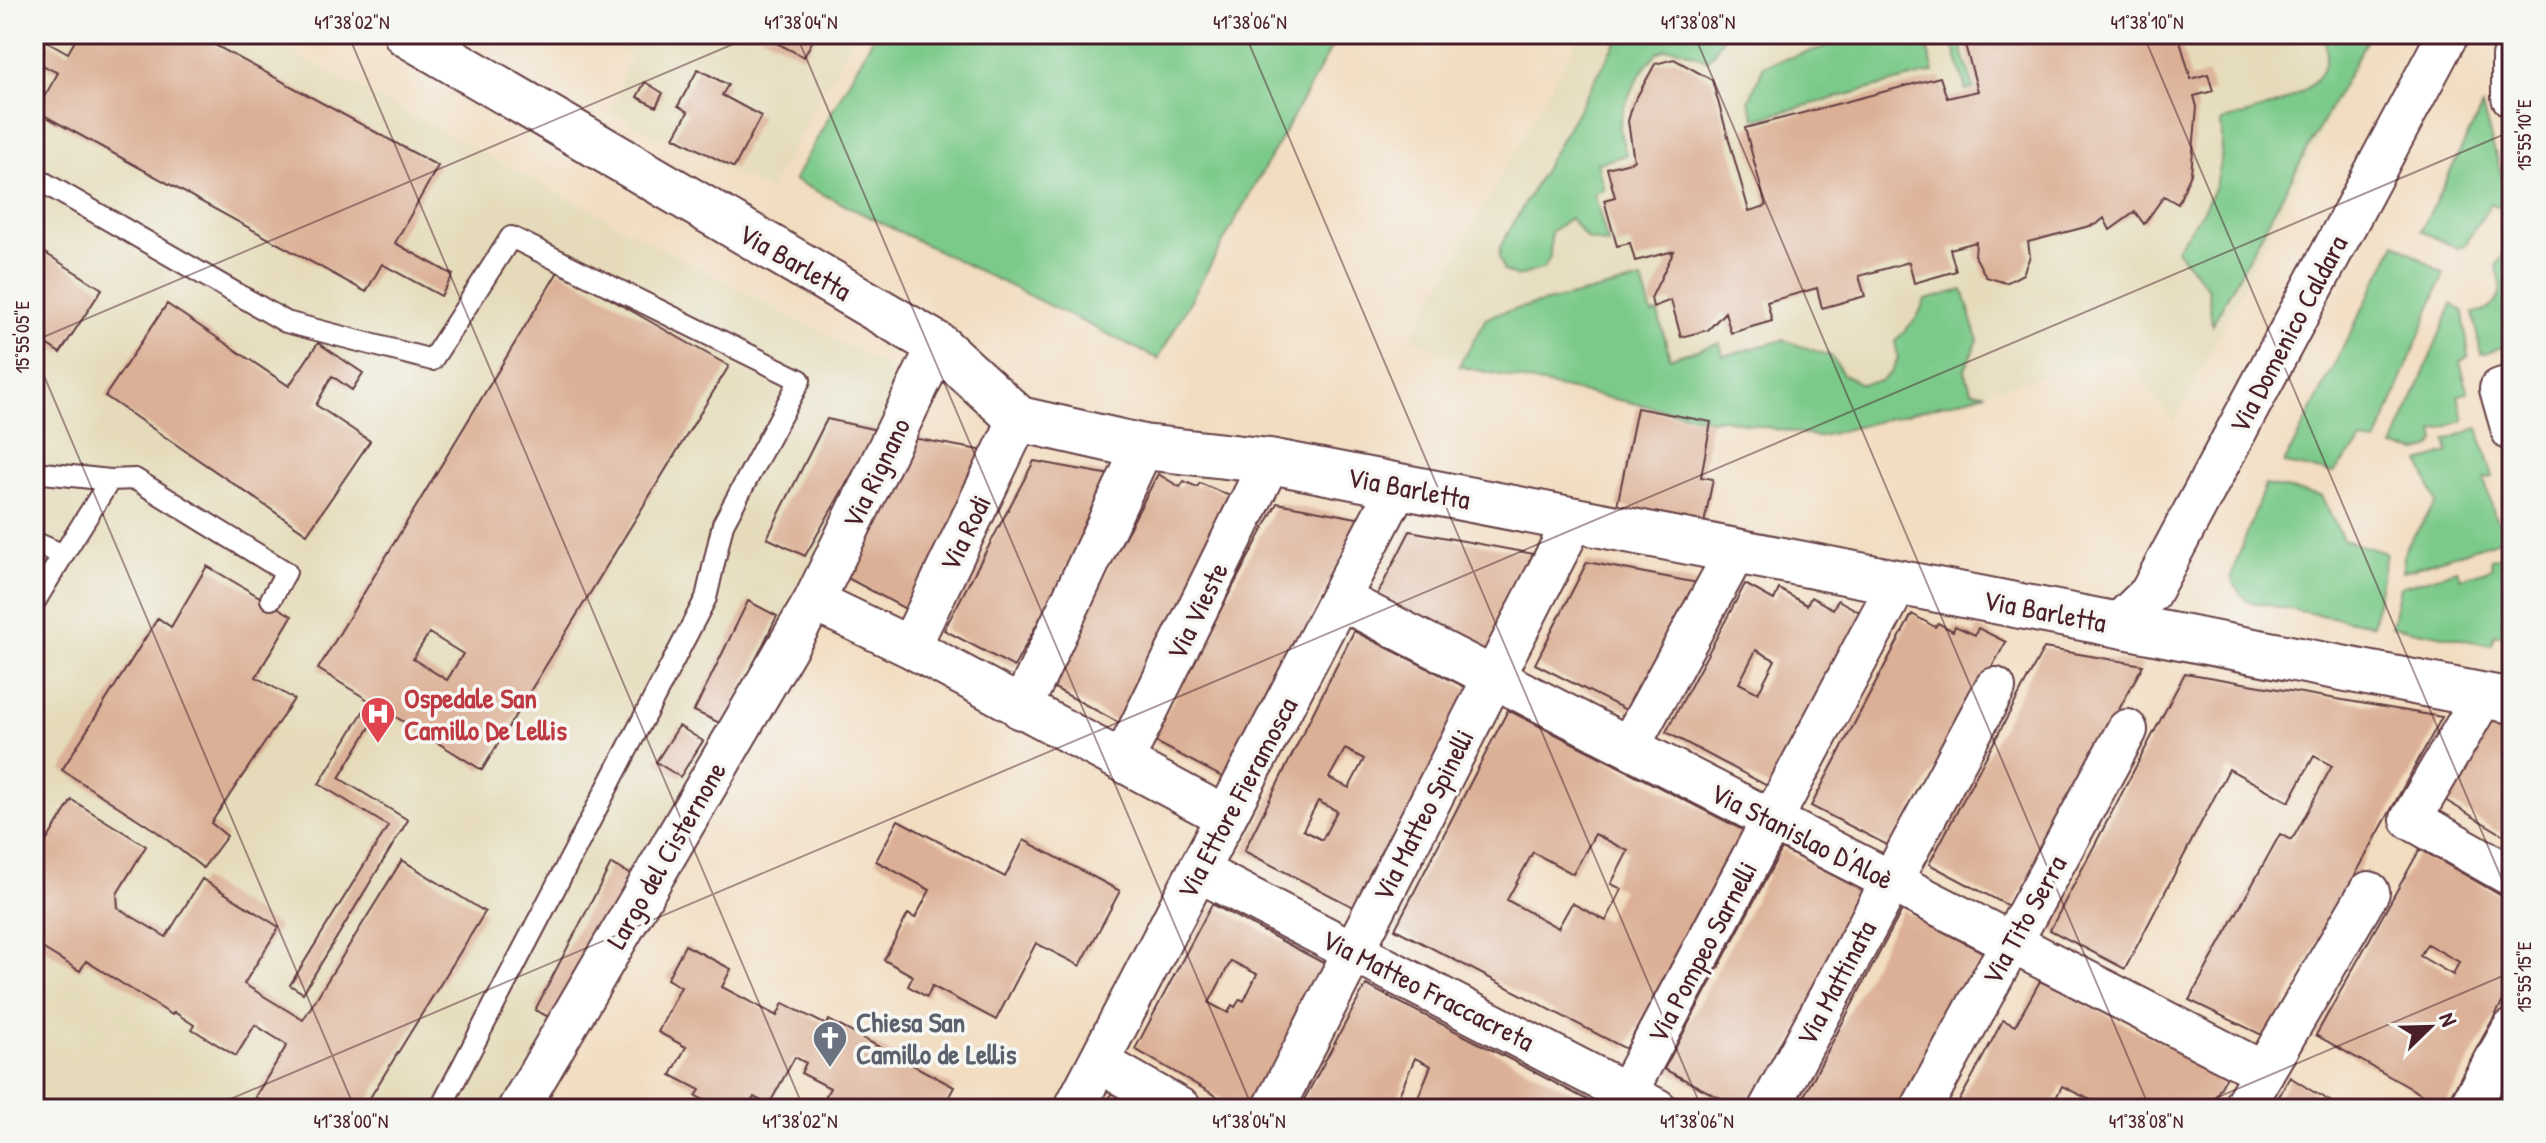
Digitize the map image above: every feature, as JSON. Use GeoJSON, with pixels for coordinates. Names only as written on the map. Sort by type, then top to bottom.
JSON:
{"type":"FeatureCollection","features":[{"type":"Feature","properties":{"kind":"street","name":"Via Barletta"},"geometry":{"type":"LineString","coordinates":[[406,34],[938,345],[1019,419],[1143,447],[1270,461],[2497,698]]}},
{"type":"Feature","properties":{"kind":"street","name":"Via Domenico Caldara"},"geometry":{"type":"LineString","coordinates":[[2117,625],[2150,593],[2448,34]]}},
{"type":"Feature","properties":{"kind":"street"},"geometry":{"type":"LineString","coordinates":[[2512,57],[2512,97]]}},
{"type":"Feature","properties":{"kind":"street","name":"Via Rignano"},"geometry":{"type":"LineString","coordinates":[[814,601],[938,345]]}},
{"type":"Feature","properties":{"kind":"street"},"geometry":{"type":"LineString","coordinates":[[2512,385],[2500,389],[2512,431]]}},
{"type":"Feature","properties":{"kind":"street","name":"Via Rodi"},"geometry":{"type":"LineString","coordinates":[[910,647],[1019,419]]}},
{"type":"Feature","properties":{"kind":"street"},"geometry":{"type":"LineString","coordinates":[[1021,709],[1143,447]]}},
{"type":"Feature","properties":{"kind":"street","name":"Via Vieste"},"geometry":{"type":"LineString","coordinates":[[1123,761],[1270,461]]}},
{"type":"Feature","properties":{"kind":"street","name":"Via Ettore Fieramosca"},"geometry":{"type":"LineString","coordinates":[[1074,1109],[1398,486]]}},
{"type":"Feature","properties":{"kind":"street","name":"Via Matteo Spinelli"},"geometry":{"type":"LineString","coordinates":[[1273,1109],[1574,520]]}},
{"type":"Feature","properties":{"kind":"street"},"geometry":{"type":"LineString","coordinates":[[1629,747],[1736,551]]}},
{"type":"Feature","properties":{"kind":"street","name":"Via Pompeo Sarnelli"},"geometry":{"type":"LineString","coordinates":[[1634,1104],[1772,820],[1898,583]]}},
{"type":"Feature","properties":{"kind":"street","name":"Via Stanislao D'Aloè"},"geometry":{"type":"LineString","coordinates":[[1340,599],[2264,1072]]}},
{"type":"Feature","properties":{"kind":"street"},"geometry":{"type":"LineString","coordinates":[[814,601],[910,647],[1226,817]]}},
{"type":"Feature","properties":{"kind":"street","name":"Largo del Cisternone"},"geometry":{"type":"LineString","coordinates":[[518,1109],[814,601]]}},
{"type":"Feature","properties":{"kind":"street","name":"Via Mattinata"},"geometry":{"type":"LineString","coordinates":[[1769,1109],[1995,688]]}},
{"type":"Feature","properties":{"kind":"street"},"geometry":{"type":"LineString","coordinates":[[2497,698],[2411,819],[2512,876]]}},
{"type":"Feature","properties":{"kind":"street","name":"Via Tito Serra"},"geometry":{"type":"LineString","coordinates":[[1921,1109],[2127,730]]}},
{"type":"Feature","properties":{"kind":"street","name":"Via Matteo Fraccacreta"},"geometry":{"type":"LineString","coordinates":[[1198,871],[1354,951],[1634,1104]]}},
{"type":"Feature","properties":{"kind":"street"},"geometry":{"type":"LineString","coordinates":[[2242,1109],[2369,892]]}},
{"type":"Feature","properties":{"kind":"street"},"geometry":{"type":"LineString","coordinates":[[2468,1109],[2512,1030]]}},
{"type":"Feature","properties":{"kind":"street"},"geometry":{"type":"LineString","coordinates":[[1099,1062],[1181,1109]]}},
{"type":"Feature","properties":{"kind":"lane"},"geometry":{"type":"LineString","coordinates":[[34,177],[286,322],[432,360],[511,237],[800,380],[723,524],[706,598],[440,1109]]}},
{"type":"Feature","properties":{"kind":"lane"},"geometry":{"type":"LineString","coordinates":[[34,472],[110,480],[135,479],[286,572],[271,599]]}},
{"type":"Feature","properties":{"kind":"lane"},"geometry":{"type":"LineString","coordinates":[[34,603],[110,480]]}},
{"type":"Feature","properties":{"kind":"lane"},"geometry":{"type":"LineString","coordinates":[[34,542],[63,555]]}},
{"type":"Feature","properties":{"kind":"shaded area","name":"Ospedale San Camillo De Lellis"},"geometry":{"type":"Polygon","coordinates":[[[34,34],[258,34],[913,381],[530,1109],[34,1109],[34,34]]]}},
{"type":"Feature","properties":{"kind":"shaded area"},"geometry":{"type":"Polygon","coordinates":[[[594,34],[855,34],[769,190],[611,113],[630,55],[594,34]]]}},
{"type":"Feature","properties":{"kind":"shaded area"},"geometry":{"type":"Polygon","coordinates":[[[1580,34],[2372,34],[2174,423],[2124,353],[1989,391],[1931,403],[1817,437],[1715,421],[1598,393],[1527,384],[1478,370],[1411,337],[1580,34]]]}},
{"type":"Feature","properties":{"kind":"green space"},"geometry":{"type":"Polygon","coordinates":[[[875,34],[1339,34],[1158,359],[794,180],[875,34]]]}},
{"type":"Feature","properties":{"kind":"green space"},"geometry":{"type":"Polygon","coordinates":[[[1621,34],[1725,34],[1708,61],[1681,50],[1665,49],[1650,61],[1636,82],[1620,124],[1626,155],[1597,163],[1604,190],[1594,193],[1608,244],[1587,239],[1570,218],[1551,232],[1550,257],[1544,268],[1517,277],[1504,271],[1499,258],[1500,247],[1621,34]]]}},
{"type":"Feature","properties":{"kind":"green space"},"geometry":{"type":"Polygon","coordinates":[[[1869,34],[1923,34],[1934,72],[1755,119],[1749,101],[1764,65],[1869,34]]]}},
{"type":"Feature","properties":{"kind":"green space"},"geometry":{"type":"Polygon","coordinates":[[[1950,34],[1988,34],[1960,43],[1974,89],[1966,90],[1950,34]]]}},
{"type":"Feature","properties":{"kind":"green space"},"geometry":{"type":"Polygon","coordinates":[[[2323,34],[2370,34],[2212,325],[2208,288],[2176,249],[2198,218],[2218,176],[2221,122],[2277,104],[2311,85],[2322,72],[2326,55],[2323,34]]]}},
{"type":"Feature","properties":{"kind":"green space"},"geometry":{"type":"Polygon","coordinates":[[[2482,107],[2509,201],[2508,211],[2491,203],[2465,245],[2457,248],[2421,231],[2482,107]]]}},
{"type":"Feature","properties":{"kind":"green space"},"geometry":{"type":"Polygon","coordinates":[[[2512,241],[2512,344],[2481,354],[2473,313],[2490,307],[2499,297],[2500,282],[2496,266],[2512,241]]]}},
{"type":"Feature","properties":{"kind":"green space"},"geometry":{"type":"Polygon","coordinates":[[[2396,243],[2444,274],[2376,443],[2362,441],[2333,473],[2284,464],[2396,243]]]}},
{"type":"Feature","properties":{"kind":"green space"},"geometry":{"type":"Polygon","coordinates":[[[1642,280],[1652,314],[1658,313],[1670,358],[1720,343],[1723,356],[1783,340],[1831,356],[1843,374],[1861,384],[1881,381],[1892,372],[1898,358],[1895,341],[1917,318],[1925,300],[1963,290],[1978,340],[1964,370],[1972,391],[1987,393],[1818,437],[1719,418],[1712,420],[1459,366],[1485,320],[1495,314],[1642,280]]]}},
{"type":"Feature","properties":{"kind":"green space"},"geometry":{"type":"Polygon","coordinates":[[[2452,304],[2463,312],[2469,357],[2460,361],[2468,392],[2458,396],[2464,420],[2434,431],[2436,440],[2432,447],[2418,452],[2393,447],[2452,304]]]}},
{"type":"Feature","properties":{"kind":"green space"},"geometry":{"type":"Polygon","coordinates":[[[2478,428],[2493,477],[2484,479],[2495,516],[2509,537],[2402,572],[2405,549],[2436,503],[2420,462],[2449,453],[2446,440],[2478,428]]]}},
{"type":"Feature","properties":{"kind":"green space"},"geometry":{"type":"Polygon","coordinates":[[[2265,485],[2321,496],[2343,540],[2386,553],[2373,625],[2247,601],[2234,585],[2231,576],[2265,485]]]}},
{"type":"Feature","properties":{"kind":"green space"},"geometry":{"type":"Polygon","coordinates":[[[2512,553],[2512,637],[2494,634],[2492,645],[2392,626],[2400,587],[2457,570],[2461,578],[2492,568],[2491,559],[2512,553]]]}},
{"type":"Feature","properties":{"kind":"building"},"geometry":{"type":"Polygon","coordinates":[[[34,34],[68,53],[79,34],[195,34],[438,166],[395,243],[453,275],[441,296],[382,264],[366,292],[36,111],[58,73],[34,61],[34,34]]]}},
{"type":"Feature","properties":{"kind":"building"},"geometry":{"type":"Polygon","coordinates":[[[759,34],[816,34],[804,57],[759,34]]]}},
{"type":"Feature","properties":{"kind":"building"},"geometry":{"type":"Polygon","coordinates":[[[2004,34],[2178,34],[2191,79],[2208,74],[2213,91],[2194,96],[2197,107],[2191,173],[2178,204],[2164,196],[2144,224],[2135,212],[2110,230],[2104,218],[2097,224],[2028,242],[2030,256],[2023,274],[2006,283],[1986,277],[1975,256],[1976,242],[1950,249],[1956,271],[1914,283],[1909,262],[1859,276],[1865,296],[1822,308],[1817,288],[1767,302],[1772,321],[1731,333],[1725,312],[1708,330],[1681,337],[1671,300],[1653,307],[1651,298],[1674,251],[1635,261],[1630,243],[1617,246],[1604,200],[1615,197],[1607,168],[1634,161],[1628,121],[1633,104],[1655,64],[1674,59],[1712,80],[1749,211],[1766,206],[1745,128],[1940,77],[1947,98],[1978,91],[1965,45],[2004,34]]]}},
{"type":"Feature","properties":{"kind":"building"},"geometry":{"type":"Polygon","coordinates":[[[698,69],[728,85],[722,95],[761,116],[734,168],[674,137],[688,112],[678,106],[698,69]]]}},
{"type":"Feature","properties":{"kind":"building"},"geometry":{"type":"Polygon","coordinates":[[[645,82],[663,93],[656,107],[637,97],[645,82]]]}},
{"type":"Feature","properties":{"kind":"building"},"geometry":{"type":"Polygon","coordinates":[[[34,246],[102,289],[60,353],[34,336],[34,246]]]}},
{"type":"Feature","properties":{"kind":"building"},"geometry":{"type":"Polygon","coordinates":[[[559,270],[729,366],[482,770],[318,669],[559,270]],[[429,633],[413,659],[447,680],[463,654],[429,633]]]}},
{"type":"Feature","properties":{"kind":"building"},"geometry":{"type":"Polygon","coordinates":[[[167,304],[289,386],[318,343],[363,373],[352,390],[332,376],[316,405],[370,441],[307,534],[105,396],[167,304]]]}},
{"type":"Feature","properties":{"kind":"building"},"geometry":{"type":"Polygon","coordinates":[[[1637,408],[1711,422],[1701,477],[1713,479],[1704,524],[1617,506],[1637,408]]]}},
{"type":"Feature","properties":{"kind":"building"},"geometry":{"type":"Polygon","coordinates":[[[827,419],[877,430],[805,556],[767,538],[827,419]]]}},
{"type":"Feature","properties":{"kind":"building"},"geometry":{"type":"Polygon","coordinates":[[[913,438],[996,453],[911,612],[842,575],[913,438]]]}},
{"type":"Feature","properties":{"kind":"building"},"geometry":{"type":"Polygon","coordinates":[[[1034,461],[1116,476],[1014,667],[944,630],[1034,461]]]}},
{"type":"Feature","properties":{"kind":"building"},"geometry":{"type":"Polygon","coordinates":[[[1158,474],[1180,487],[1184,481],[1197,487],[1200,483],[1239,500],[1123,725],[1047,684],[1158,474]]]}},
{"type":"Feature","properties":{"kind":"building"},"geometry":{"type":"Polygon","coordinates":[[[1277,503],[1362,519],[1226,779],[1152,740],[1277,503]]]}},
{"type":"Feature","properties":{"kind":"building"},"geometry":{"type":"Polygon","coordinates":[[[1410,531],[1544,556],[1489,661],[1374,601],[1410,531]]]}},
{"type":"Feature","properties":{"kind":"building"},"geometry":{"type":"Polygon","coordinates":[[[1587,562],[1703,584],[1634,714],[1535,664],[1587,562]]]}},
{"type":"Feature","properties":{"kind":"building"},"geometry":{"type":"Polygon","coordinates":[[[207,566],[292,616],[256,677],[294,699],[211,823],[227,836],[203,868],[156,831],[62,770],[158,618],[171,627],[207,566]]]}},
{"type":"Feature","properties":{"kind":"building"},"geometry":{"type":"Polygon","coordinates":[[[1745,584],[1774,600],[1779,589],[1807,605],[1811,597],[1833,609],[1838,600],[1863,614],[1771,788],[1666,732],[1745,584]],[[1756,650],[1739,683],[1758,693],[1775,660],[1756,650]]]}},
{"type":"Feature","properties":{"kind":"building"},"geometry":{"type":"Polygon","coordinates":[[[748,601],[777,616],[724,725],[694,711],[748,601]]]}},
{"type":"Feature","properties":{"kind":"building"},"geometry":{"type":"Polygon","coordinates":[[[1912,614],[1935,627],[1938,623],[1953,631],[1955,626],[1975,635],[1978,628],[2006,642],[1891,847],[1811,806],[1912,614]]]}},
{"type":"Feature","properties":{"kind":"building"},"geometry":{"type":"Polygon","coordinates":[[[1354,631],[1473,691],[1359,910],[1244,851],[1354,631]],[[1345,749],[1329,778],[1349,788],[1364,759],[1345,749]],[[1318,801],[1303,830],[1322,840],[1337,811],[1318,801]]]}},
{"type":"Feature","properties":{"kind":"building"},"geometry":{"type":"Polygon","coordinates":[[[2044,648],[2143,665],[2012,908],[1929,864],[2044,648]]]}},
{"type":"Feature","properties":{"kind":"building"},"geometry":{"type":"Polygon","coordinates":[[[2185,673],[2442,717],[2266,1037],[2189,1000],[2280,834],[2292,840],[2332,766],[2314,756],[2289,802],[2229,769],[2125,969],[2050,930],[2185,673]]]}},
{"type":"Feature","properties":{"kind":"building"},"geometry":{"type":"Polygon","coordinates":[[[369,702],[381,709],[339,778],[408,820],[303,993],[290,985],[388,826],[319,784],[369,702]]]}},
{"type":"Feature","properties":{"kind":"building"},"geometry":{"type":"Polygon","coordinates":[[[1508,710],[1743,830],[1626,1049],[1395,929],[1508,710]],[[1595,834],[1573,874],[1533,852],[1507,900],[1558,928],[1572,903],[1606,921],[1622,889],[1611,884],[1628,851],[1595,834]]]}},
{"type":"Feature","properties":{"kind":"building"},"geometry":{"type":"Polygon","coordinates":[[[2491,720],[2512,724],[2512,761],[2508,770],[2512,772],[2512,840],[2445,800],[2491,720]]]}},
{"type":"Feature","properties":{"kind":"building"},"geometry":{"type":"Polygon","coordinates":[[[679,726],[703,741],[680,777],[656,762],[679,726]]]}},
{"type":"Feature","properties":{"kind":"building"},"geometry":{"type":"Polygon","coordinates":[[[72,800],[146,846],[117,894],[118,908],[166,937],[202,879],[279,927],[244,984],[303,1020],[402,860],[485,912],[363,1109],[275,1109],[255,1097],[287,1045],[255,1025],[236,1056],[192,1029],[194,1025],[174,1012],[172,1015],[86,961],[80,971],[34,943],[34,851],[42,848],[72,800]]]}},
{"type":"Feature","properties":{"kind":"building"},"geometry":{"type":"Polygon","coordinates":[[[898,820],[1005,877],[1024,840],[1120,891],[1080,966],[1036,943],[996,1020],[932,986],[927,997],[908,986],[913,976],[884,960],[908,914],[915,918],[930,890],[876,861],[898,820]]]}},
{"type":"Feature","properties":{"kind":"building"},"geometry":{"type":"Polygon","coordinates":[[[1782,849],[1872,895],[1755,1109],[1741,1109],[1664,1069],[1782,849]]]}},
{"type":"Feature","properties":{"kind":"building"},"geometry":{"type":"Polygon","coordinates":[[[2420,849],[2512,902],[2512,985],[2444,1107],[2316,1035],[2420,849]],[[2427,944],[2420,956],[2453,975],[2459,962],[2427,944]]]}},
{"type":"Feature","properties":{"kind":"building"},"geometry":{"type":"Polygon","coordinates":[[[611,864],[638,878],[562,1024],[535,1010],[611,864]]]}},
{"type":"Feature","properties":{"kind":"building"},"geometry":{"type":"Polygon","coordinates":[[[1212,904],[1329,966],[1255,1109],[1239,1109],[1135,1049],[1212,904]],[[1231,961],[1209,1003],[1228,1013],[1240,999],[1244,1001],[1257,974],[1231,961]]]}},
{"type":"Feature","properties":{"kind":"building"},"geometry":{"type":"Polygon","coordinates":[[[1902,910],[1990,956],[1904,1109],[1797,1109],[1902,910]]]}},
{"type":"Feature","properties":{"kind":"building"},"geometry":{"type":"Polygon","coordinates":[[[685,945],[731,969],[722,987],[777,1016],[783,1003],[826,1025],[829,1020],[954,1087],[945,1104],[955,1109],[819,1109],[830,1088],[801,1073],[806,1063],[795,1057],[771,1101],[765,1103],[754,1097],[747,1109],[720,1109],[696,1096],[700,1090],[671,1075],[686,1047],[658,1032],[681,987],[667,979],[685,945]]]}},
{"type":"Feature","properties":{"kind":"building"},"geometry":{"type":"Polygon","coordinates":[[[2040,981],[2227,1076],[2209,1109],[2109,1109],[2062,1086],[2050,1109],[1955,1109],[2003,1020],[2015,1026],[2040,981]]]}},
{"type":"Feature","properties":{"kind":"building"},"geometry":{"type":"Polygon","coordinates":[[[1366,985],[1595,1104],[1593,1109],[1413,1109],[1431,1066],[1415,1058],[1393,1109],[1299,1109],[1366,985]]]}},
{"type":"Feature","properties":{"kind":"building"},"geometry":{"type":"Polygon","coordinates":[[[2512,1076],[2512,1109],[2493,1109],[2512,1076]]]}},
{"type":"Feature","properties":{"kind":"building"},"geometry":{"type":"Polygon","coordinates":[[[2290,1077],[2312,1091],[2344,1109],[2272,1109],[2290,1077]]]}},
{"type":"Feature","properties":{"kind":"building"},"geometry":{"type":"Polygon","coordinates":[[[1112,1093],[1138,1109],[1103,1109],[1112,1093]]]}},
{"type":"Feature","properties":{"kind":"place","name":"Ospedale San Camillo De Lellis"},"geometry":{"type":"Point","coordinates":[378,745]}},
{"type":"Feature","properties":{"kind":"place","name":"Chiesa San Camillo de Lellis"},"geometry":{"type":"Point","coordinates":[830,1069]}}]}
